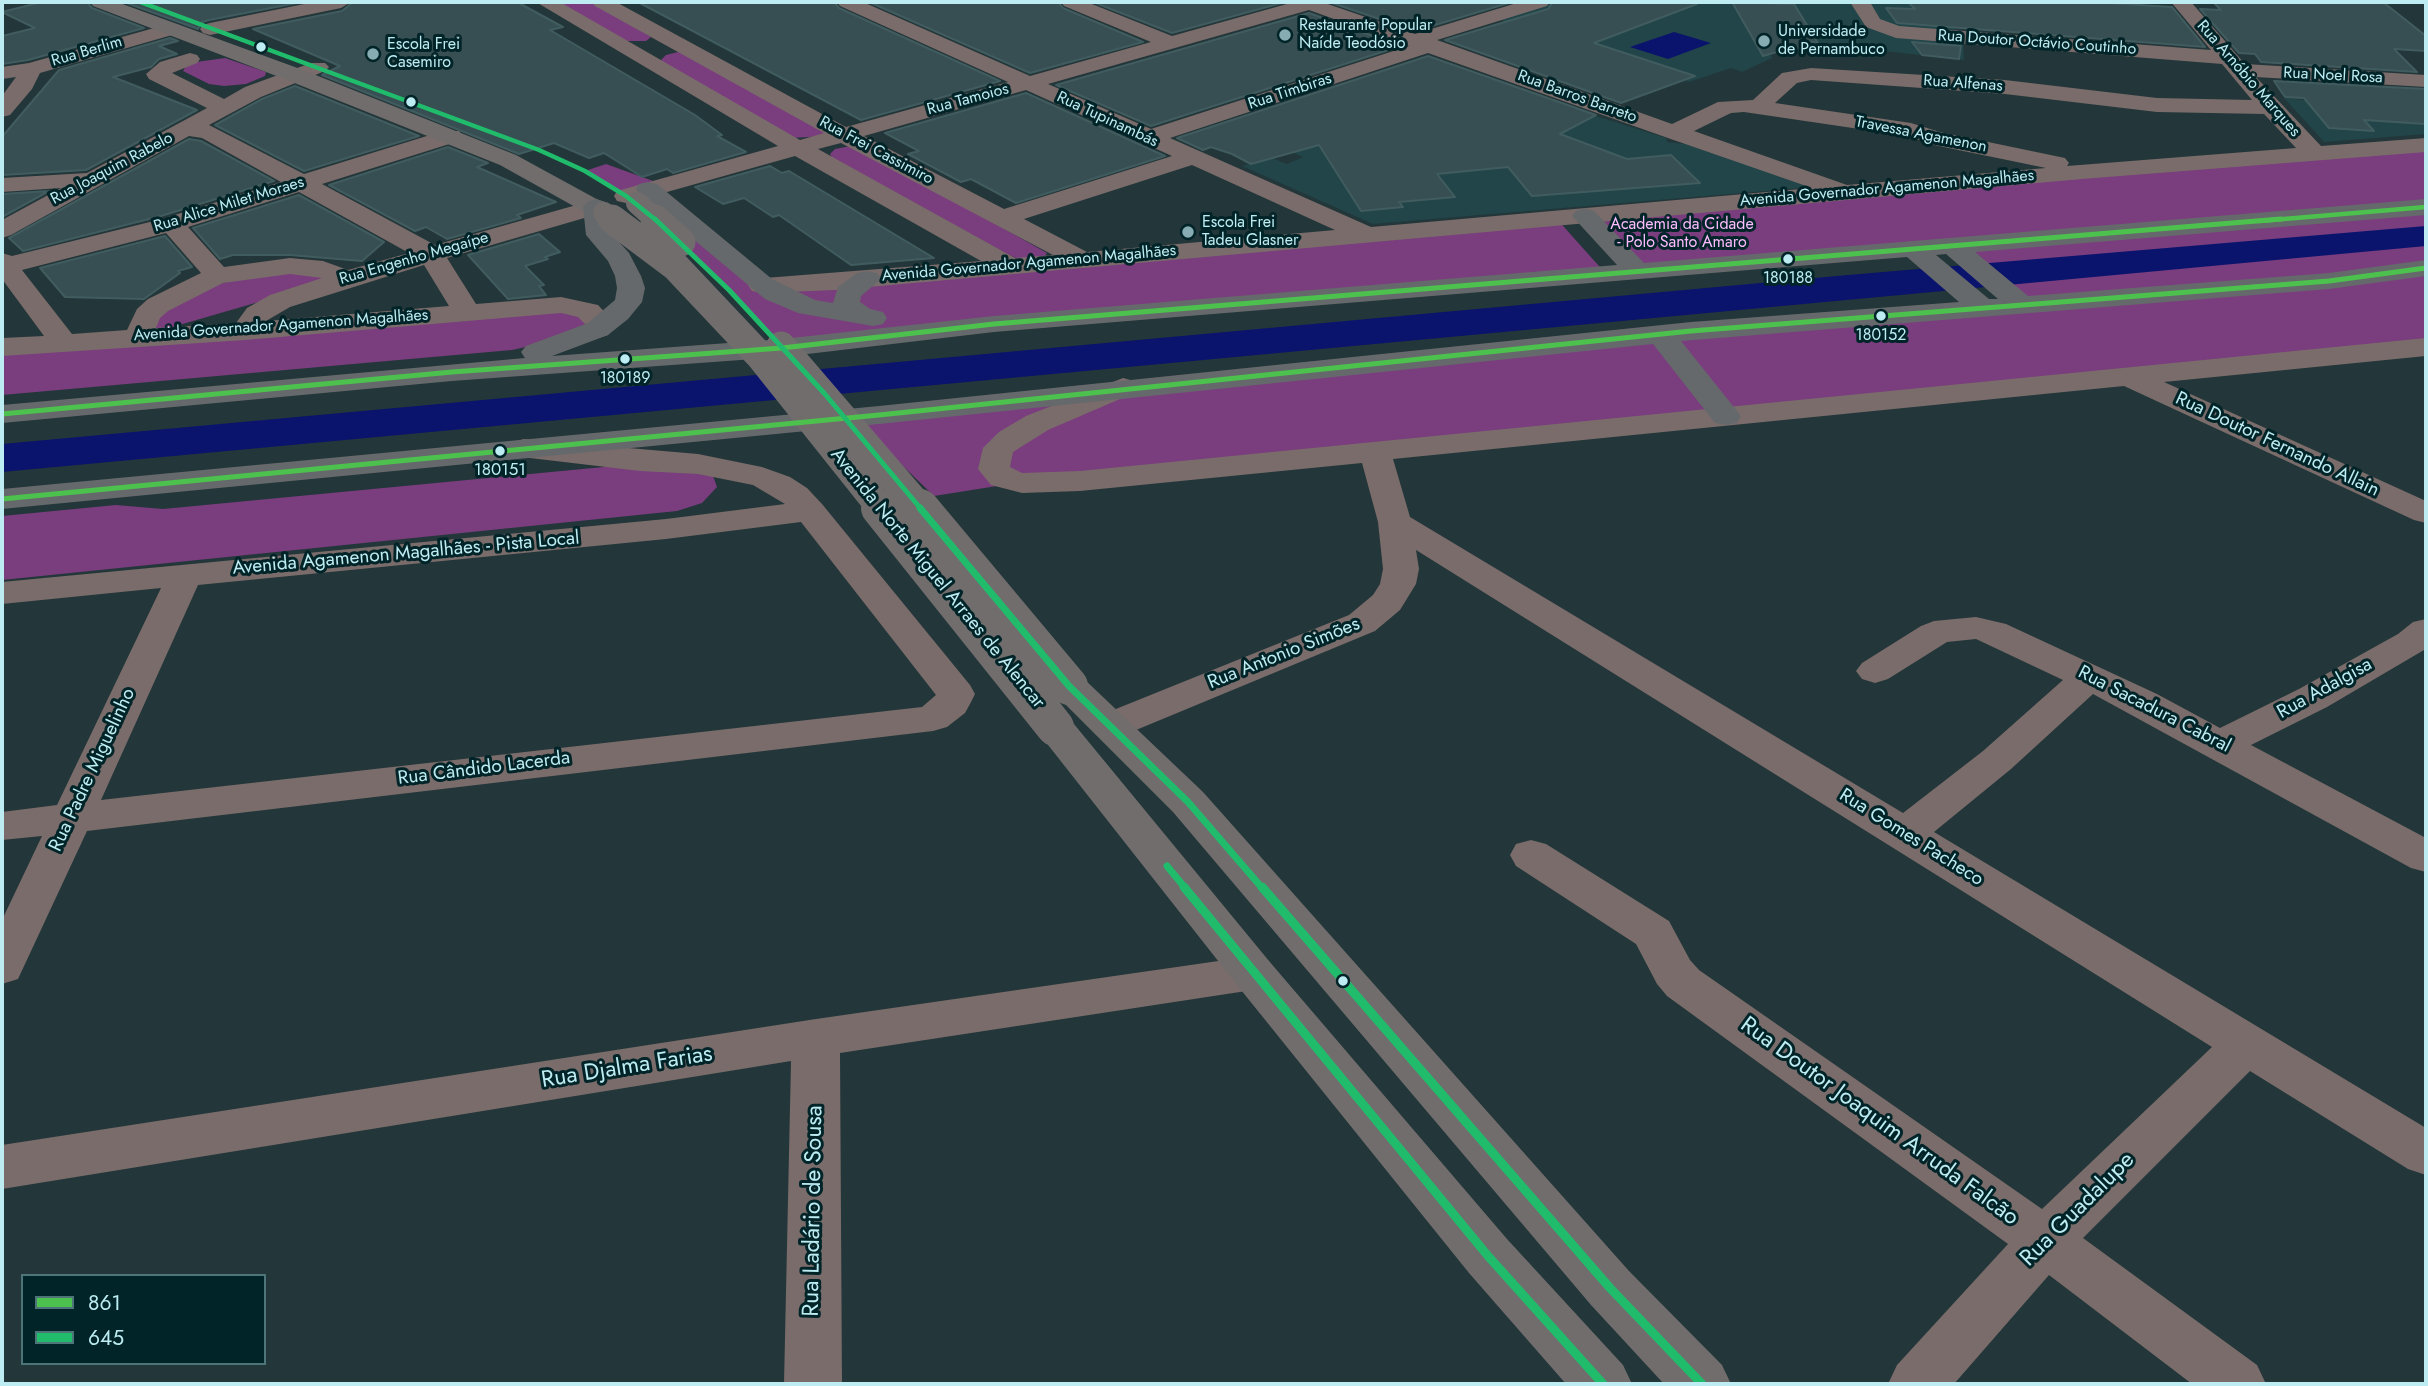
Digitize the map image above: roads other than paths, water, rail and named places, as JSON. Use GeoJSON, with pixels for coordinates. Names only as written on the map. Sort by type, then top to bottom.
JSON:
{"type":"FeatureCollection","features":[{"type":"Feature","properties":{"kind":"highway"},"geometry":{"type":"LineString","coordinates":[[2,414],[452,372],[782,348],[994,324],[1638,272],[1920,255],[2230,221],[2426,195]]}},
{"type":"Feature","properties":{"kind":"highway"},"geometry":{"type":"LineString","coordinates":[[452,372],[555,347],[598,329],[618,313],[628,302],[628,276],[620,259],[599,235],[622,202],[762,285],[808,307],[921,322],[994,324]]}},
{"type":"Feature","properties":{"kind":"highway"},"geometry":{"type":"LineString","coordinates":[[2230,221],[2426,207]]}},
{"type":"Feature","properties":{"kind":"highway"},"geometry":{"type":"LineString","coordinates":[[1585,216],[1638,272]]}},
{"type":"Feature","properties":{"kind":"highway"},"geometry":{"type":"LineString","coordinates":[[1556,218],[1607,275]]}},
{"type":"Feature","properties":{"kind":"highway"},"geometry":{"type":"LineString","coordinates":[[1958,251],[2017,301]]}},
{"type":"Feature","properties":{"kind":"highway"},"geometry":{"type":"LineString","coordinates":[[1920,255],[1978,303]]}},
{"type":"Feature","properties":{"kind":"highway"},"geometry":{"type":"LineString","coordinates":[[2329,281],[2426,268]]}},
{"type":"Feature","properties":{"kind":"highway"},"geometry":{"type":"LineString","coordinates":[[2,499],[879,415],[1123,387],[1978,303],[2426,275]]}},
{"type":"Feature","properties":{"kind":"highway"},"geometry":{"type":"LineString","coordinates":[[862,316],[850,309],[846,302],[848,293],[867,279]]}},
{"type":"Feature","properties":{"kind":"highway"},"geometry":{"type":"LineString","coordinates":[[1691,331],[1740,414]]}},
{"type":"Feature","properties":{"kind":"highway"},"geometry":{"type":"LineString","coordinates":[[1660,334],[1740,414]]}},
{"type":"Feature","properties":{"kind":"main road","name":"Avenida Norte Miguel Arraes de Alencar"},"geometry":{"type":"LineString","coordinates":[[100,2],[451,136],[532,171],[622,202],[677,267],[760,356],[1062,706],[1110,726],[1188,802],[1610,1288],[1702,1384]]}},
{"type":"Feature","properties":{"kind":"main road","name":"Avenida Norte Miguel Arraes de Alencar"},"geometry":{"type":"LineString","coordinates":[[140,2],[539,150],[585,171],[622,202],[687,247],[824,393],[1062,706],[1253,973],[1488,1256],[1578,1372]]}},
{"type":"Feature","properties":{"kind":"street"},"geometry":{"type":"LineString","coordinates":[[210,29],[341,2]]}},
{"type":"Feature","properties":{"kind":"street","name":"Rua Frei Cassimiro"},"geometry":{"type":"LineString","coordinates":[[546,2],[796,147],[1008,265]]}},
{"type":"Feature","properties":{"kind":"street","name":"Rua Frei Cassimiro"},"geometry":{"type":"LineString","coordinates":[[602,2],[842,134],[1081,259]]}},
{"type":"Feature","properties":{"kind":"street","name":"Rua Tupinambás"},"geometry":{"type":"LineString","coordinates":[[847,2],[1368,236]]}},
{"type":"Feature","properties":{"kind":"street"},"geometry":{"type":"LineString","coordinates":[[1071,2],[1173,44]]}},
{"type":"Feature","properties":{"kind":"street","name":"Rua Timbiras"},"geometry":{"type":"LineString","coordinates":[[1148,138],[1540,2]]}},
{"type":"Feature","properties":{"kind":"street","name":"Rua Doutor Octávio Coutinho"},"geometry":{"type":"LineString","coordinates":[[1860,2],[1873,23],[1896,32],[2234,64]]}},
{"type":"Feature","properties":{"kind":"street","name":"Rua Arnóbio Marques"},"geometry":{"type":"LineString","coordinates":[[2181,2],[2270,107],[2316,155]]}},
{"type":"Feature","properties":{"kind":"street","name":"Rua Tamoios"},"geometry":{"type":"LineString","coordinates":[[622,202],[796,147],[1173,44],[1307,3]]}},
{"type":"Feature","properties":{"kind":"street","name":"Rua Barros Barreto"},"geometry":{"type":"LineString","coordinates":[[1307,3],[1849,193]]}},
{"type":"Feature","properties":{"kind":"street","name":"Rua Berlim"},"geometry":{"type":"LineString","coordinates":[[2,73],[31,69],[172,29]]}},
{"type":"Feature","properties":{"kind":"street"},"geometry":{"type":"LineString","coordinates":[[629,50],[671,40]]}},
{"type":"Feature","properties":{"kind":"street"},"geometry":{"type":"LineString","coordinates":[[190,59],[166,66],[157,74],[223,108]]}},
{"type":"Feature","properties":{"kind":"street","name":"Rua Noel Rosa"},"geometry":{"type":"LineString","coordinates":[[2234,64],[2426,81]]}},
{"type":"Feature","properties":{"kind":"street","name":"Rua Joaquim Rabelo"},"geometry":{"type":"LineString","coordinates":[[2,230],[223,108],[318,67]]}},
{"type":"Feature","properties":{"kind":"street"},"geometry":{"type":"LineString","coordinates":[[2,110],[24,84],[31,69]]}},
{"type":"Feature","properties":{"kind":"street","name":"Rua Alfenas"},"geometry":{"type":"LineString","coordinates":[[1758,107],[1790,78],[1811,75],[2005,87],[2180,106],[2270,107]]}},
{"type":"Feature","properties":{"kind":"street"},"geometry":{"type":"LineString","coordinates":[[1673,132],[1726,107],[1758,107]]}},
{"type":"Feature","properties":{"kind":"street","name":"Travessa Agamenon"},"geometry":{"type":"LineString","coordinates":[[1758,107],[1911,130],[1934,138],[2047,160],[2082,172]]}},
{"type":"Feature","properties":{"kind":"street"},"geometry":{"type":"LineString","coordinates":[[185,129],[208,132],[431,254],[467,312]]}},
{"type":"Feature","properties":{"kind":"street","name":"Rua Alice Milet Moraes"},"geometry":{"type":"LineString","coordinates":[[3,265],[171,224],[451,136]]}},
{"type":"Feature","properties":{"kind":"street","name":"Avenida Governador Agamenon Magalhães"},"geometry":{"type":"LineString","coordinates":[[762,285],[867,279],[2082,172],[2426,145]]}},
{"type":"Feature","properties":{"kind":"street"},"geometry":{"type":"LineString","coordinates":[[1004,217],[1190,158]]}},
{"type":"Feature","properties":{"kind":"street"},"geometry":{"type":"LineString","coordinates":[[2,185],[95,178]]}},
{"type":"Feature","properties":{"kind":"street","name":"Rua Engenho Megaípe"},"geometry":{"type":"LineString","coordinates":[[245,331],[252,319],[265,308],[346,279],[622,202]]}},
{"type":"Feature","properties":{"kind":"street"},"geometry":{"type":"LineString","coordinates":[[171,224],[206,261],[216,276]]}},
{"type":"Feature","properties":{"kind":"street"},"geometry":{"type":"LineString","coordinates":[[3,265],[63,342]]}},
{"type":"Feature","properties":{"kind":"street"},"geometry":{"type":"LineString","coordinates":[[138,337],[147,315],[158,305],[216,276],[290,265],[323,268],[346,279]]}},
{"type":"Feature","properties":{"kind":"street"},"geometry":{"type":"LineString","coordinates":[[561,305],[593,297],[630,294]]}},
{"type":"Feature","properties":{"kind":"street"},"geometry":{"type":"LineString","coordinates":[[561,305],[588,311],[600,322],[598,329]]}},
{"type":"Feature","properties":{"kind":"street","name":"Avenida Governador Agamenon Magalhães"},"geometry":{"type":"LineString","coordinates":[[2,347],[245,331],[561,305]]}},
{"type":"Feature","properties":{"kind":"street"},"geometry":{"type":"LineString","coordinates":[[1123,387],[1037,423],[1010,439],[999,448],[994,469],[1003,478],[1040,484],[1375,453],[1740,414],[2426,347]]}},
{"type":"Feature","properties":{"kind":"street","name":"Rua Doutor Fernando Allain"},"geometry":{"type":"LineString","coordinates":[[2129,377],[2426,513]]}},
{"type":"Feature","properties":{"kind":"street"},"geometry":{"type":"LineString","coordinates":[[524,449],[722,469],[762,477],[794,495],[810,511]]}},
{"type":"Feature","properties":{"kind":"street","name":"Rua Antonio Simões"},"geometry":{"type":"LineString","coordinates":[[1110,726],[1362,623],[1387,602],[1398,584],[1401,569],[1395,522],[1375,453]]}},
{"type":"Feature","properties":{"kind":"street"},"geometry":{"type":"LineString","coordinates":[[666,529],[710,506],[717,499],[725,489],[727,479],[722,469]]}},
{"type":"Feature","properties":{"kind":"street","name":"Avenida Agamenon Magalhães - Pista Local"},"geometry":{"type":"LineString","coordinates":[[2,593],[666,529],[810,511]]}},
{"type":"Feature","properties":{"kind":"street","name":"Rua Cândido Lacerda"},"geometry":{"type":"LineString","coordinates":[[2,826],[933,718],[951,705],[956,694],[810,511]]}},
{"type":"Feature","properties":{"kind":"street","name":"Rua Gomes Pacheco"},"geometry":{"type":"LineString","coordinates":[[1395,522],[2426,1154]]}},
{"type":"Feature","properties":{"kind":"street","name":"Rua Padre Miguelinho"},"geometry":{"type":"LineString","coordinates":[[2,967],[185,575]]}},
{"type":"Feature","properties":{"kind":"street","name":"Rua Sacadura Cabral"},"geometry":{"type":"LineString","coordinates":[[1875,671],[1934,634],[1960,627],[1993,632],[2221,744],[2426,858]]}},
{"type":"Feature","properties":{"kind":"street","name":"Rua Adalgisa"},"geometry":{"type":"LineString","coordinates":[[2221,744],[2313,698],[2411,642],[2426,630]]}},
{"type":"Feature","properties":{"kind":"street"},"geometry":{"type":"LineString","coordinates":[[1904,834],[1997,760],[2089,677]]}},
{"type":"Feature","properties":{"kind":"street","name":"Rua Doutor Joaquim Arruda Falcão"},"geometry":{"type":"LineString","coordinates":[[1531,855],[1653,933],[1673,972],[1683,983],[2045,1241],[2237,1384]]}},
{"type":"Feature","properties":{"kind":"street","name":"Rua Djalma Farias"},"geometry":{"type":"LineString","coordinates":[[2,1167],[816,1038],[1253,973]]}},
{"type":"Feature","properties":{"kind":"street","name":"Rua Ladário de Sousa"},"geometry":{"type":"LineString","coordinates":[[813,1384],[816,1038]]}},
{"type":"Feature","properties":{"kind":"street","name":"Rua Guadalupe"},"geometry":{"type":"LineString","coordinates":[[1917,1384],[2045,1241],[2247,1043]]}},
{"type":"Feature","properties":{"kind":"place","name":"Restaurante Popular Naíde Teodósio"},"geometry":{"type":"Point","coordinates":[1285,35]}},
{"type":"Feature","properties":{"kind":"place","name":"Universidade de Pernambuco"},"geometry":{"type":"Point","coordinates":[1764,41]}},
{"type":"Feature","properties":{"kind":"place","name":"Escola Frei Casemiro"},"geometry":{"type":"Point","coordinates":[373,54]}},
{"type":"Feature","properties":{"kind":"place","name":"Escola Frei Tadeu Glasner"},"geometry":{"type":"Point","coordinates":[1188,232]}},
{"type":"Feature","properties":{"kind":"place","name":"180188"},"geometry":{"type":"Point","coordinates":[1788,259]}},
{"type":"Feature","properties":{"kind":"place","name":"180152"},"geometry":{"type":"Point","coordinates":[1881,316]}},
{"type":"Feature","properties":{"kind":"place","name":"180189"},"geometry":{"type":"Point","coordinates":[625,359]}},
{"type":"Feature","properties":{"kind":"place","name":"180151"},"geometry":{"type":"Point","coordinates":[500,451]}},
{"type":"Feature","properties":{"kind":"park label","name":"Academia da Cidade - Polo Santo Amaro"},"geometry":{"type":"Point","coordinates":[1682,234]}}]}
